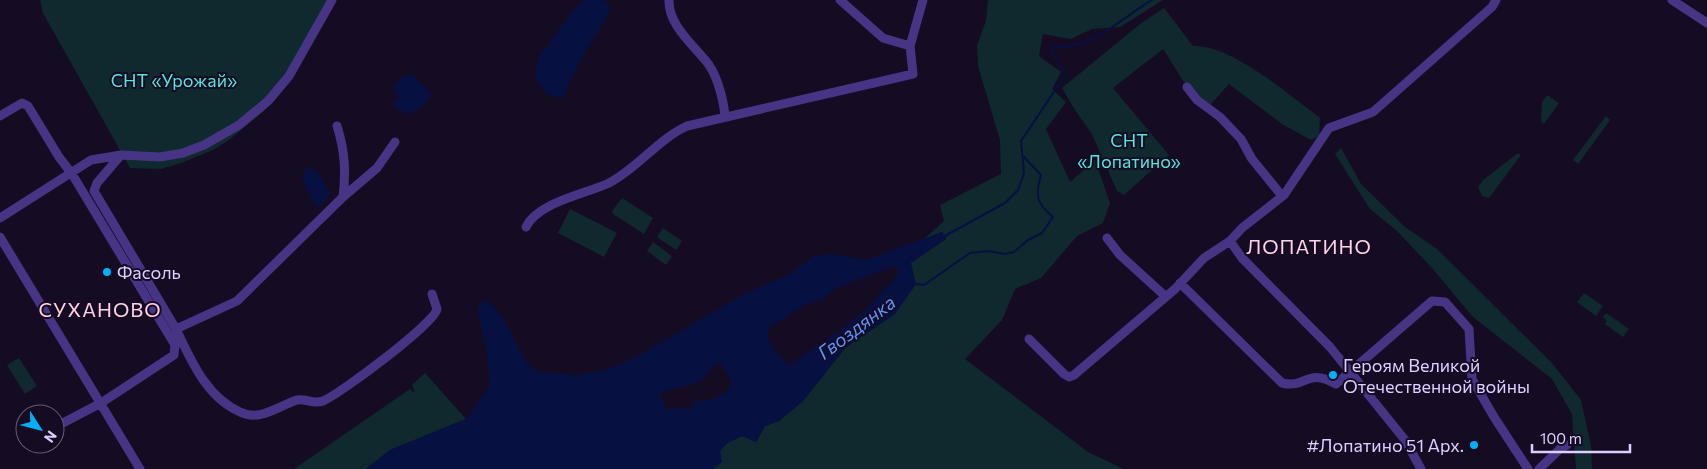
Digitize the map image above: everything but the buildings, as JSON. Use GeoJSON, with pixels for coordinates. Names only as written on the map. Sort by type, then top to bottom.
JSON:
{"type":"FeatureCollection","features":[{"type":"Feature","properties":{"kind":"street"},"geometry":{"type":"LineString","coordinates":[[0,218],[72,174],[91,160],[121,155],[160,157],[183,153],[204,145],[239,125],[268,101],[289,76],[332,0]]}},
{"type":"Feature","properties":{"kind":"street"},"geometry":{"type":"LineString","coordinates":[[669,0],[668,7],[689,43],[710,66],[725,117]]}},
{"type":"Feature","properties":{"kind":"street"},"geometry":{"type":"LineString","coordinates":[[840,0],[883,38],[910,46]]}},
{"type":"Feature","properties":{"kind":"street"},"geometry":{"type":"LineString","coordinates":[[526,227],[528,221],[546,209],[609,183],[622,175],[678,130],[725,117],[913,74],[910,46],[923,0]]}},
{"type":"Feature","properties":{"kind":"street"},"geometry":{"type":"LineString","coordinates":[[1029,338],[1069,377],[1074,375],[1180,283],[1204,258],[1230,242],[1242,228],[1282,196],[1329,128],[1373,112],[1492,7],[1496,0]]}},
{"type":"Feature","properties":{"kind":"street"},"geometry":{"type":"LineString","coordinates":[[1672,0],[1707,23]]}},
{"type":"Feature","properties":{"kind":"street"},"geometry":{"type":"LineString","coordinates":[[1187,87],[1197,100],[1220,117],[1241,139],[1252,159],[1282,196]]}},
{"type":"Feature","properties":{"kind":"street"},"geometry":{"type":"LineString","coordinates":[[0,116],[22,103],[28,106],[59,157],[72,174],[175,345],[174,355],[101,402],[65,422]]}},
{"type":"Feature","properties":{"kind":"street"},"geometry":{"type":"LineString","coordinates":[[337,126],[345,152],[346,173],[343,198]]}},
{"type":"Feature","properties":{"kind":"street"},"geometry":{"type":"LineString","coordinates":[[176,329],[238,301],[343,198],[377,168],[395,142]]}},
{"type":"Feature","properties":{"kind":"street"},"geometry":{"type":"LineString","coordinates":[[121,155],[96,183],[94,191],[176,329],[205,384],[241,413],[254,416],[299,400],[315,404],[332,396],[390,355],[431,321],[437,309],[432,294]]}},
{"type":"Feature","properties":{"kind":"street"},"geometry":{"type":"LineString","coordinates":[[0,238],[140,469]]}},
{"type":"Feature","properties":{"kind":"street"},"geometry":{"type":"LineString","coordinates":[[1107,238],[1120,255],[1165,296]]}},
{"type":"Feature","properties":{"kind":"street"},"geometry":{"type":"LineString","coordinates":[[1230,242],[1242,258],[1330,347],[1352,372],[1405,440],[1421,469]]}},
{"type":"Feature","properties":{"kind":"street"},"geometry":{"type":"LineString","coordinates":[[1180,283],[1246,345],[1282,383],[1292,385],[1314,376],[1325,378],[1336,384],[1432,301],[1445,302],[1468,329],[1472,379],[1528,469]]}},
{"type":"Feature","properties":{"kind":"street"},"geometry":{"type":"LineString","coordinates":[[1539,469],[1560,449],[1567,445]]}},
{"type":"Feature","properties":{"kind":"green space","name":"СНТ «Урожай»"},"geometry":{"type":"Polygon","coordinates":[[[40,0],[336,0],[288,84],[263,112],[229,140],[213,150],[161,169],[130,168],[43,13],[40,0]]]}},
{"type":"Feature","properties":{"kind":"green space"},"geometry":{"type":"Polygon","coordinates":[[[988,0],[1163,0],[1120,27],[1092,29],[1071,39],[1043,34],[1039,56],[1061,72],[1052,89],[1066,102],[1046,129],[1070,182],[1095,160],[1110,203],[1103,223],[1077,236],[1041,278],[1015,289],[1002,320],[965,359],[1088,452],[1124,469],[713,469],[721,462],[719,451],[727,443],[742,436],[756,442],[765,426],[779,421],[803,401],[845,348],[874,328],[910,263],[946,239],[942,232],[924,239],[944,221],[940,205],[1001,174],[1000,140],[978,66],[977,45],[986,21],[988,0]]]}},
{"type":"Feature","properties":{"kind":"green space","name":"СНТ «Лопатино»"},"geometry":{"type":"Polygon","coordinates":[[[1164,8],[1193,46],[1225,53],[1242,62],[1320,118],[1319,136],[1311,140],[1282,124],[1229,84],[1210,105],[1202,101],[1183,81],[1163,49],[1113,88],[1169,155],[1124,195],[1117,191],[1092,134],[1062,88],[1140,24],[1164,8]]]}},
{"type":"Feature","properties":{"kind":"green space"},"geometry":{"type":"Polygon","coordinates":[[[1547,95],[1559,103],[1544,124],[1541,121],[1542,102],[1547,95]]]}},
{"type":"Feature","properties":{"kind":"green space"},"geometry":{"type":"Polygon","coordinates":[[[1606,116],[1610,120],[1578,164],[1573,160],[1606,116]]]}},
{"type":"Feature","properties":{"kind":"green space"},"geometry":{"type":"Polygon","coordinates":[[[1341,148],[1361,184],[1405,227],[1437,249],[1551,362],[1581,400],[1591,446],[1592,469],[1576,469],[1572,414],[1552,379],[1473,317],[1432,268],[1397,231],[1370,209],[1335,154],[1341,148]]]}},
{"type":"Feature","properties":{"kind":"green space"},"geometry":{"type":"Polygon","coordinates":[[[1518,153],[1521,155],[1489,198],[1482,196],[1478,187],[1483,180],[1518,153]]]}},
{"type":"Feature","properties":{"kind":"green space"},"geometry":{"type":"Polygon","coordinates":[[[622,198],[653,218],[644,234],[613,214],[612,211],[622,198]]]}},
{"type":"Feature","properties":{"kind":"green space"},"geometry":{"type":"Polygon","coordinates":[[[570,209],[617,233],[604,257],[558,233],[570,209]]]}},
{"type":"Feature","properties":{"kind":"green space"},"geometry":{"type":"Polygon","coordinates":[[[663,228],[682,241],[676,250],[657,237],[663,228]]]}},
{"type":"Feature","properties":{"kind":"green space"},"geometry":{"type":"Polygon","coordinates":[[[653,242],[672,256],[666,265],[647,251],[653,242]]]}},
{"type":"Feature","properties":{"kind":"green space"},"geometry":{"type":"Polygon","coordinates":[[[1584,293],[1603,306],[1596,316],[1577,302],[1584,293]]]}},
{"type":"Feature","properties":{"kind":"green space"},"geometry":{"type":"Polygon","coordinates":[[[1606,313],[1629,329],[1623,337],[1605,324],[1607,321],[1603,317],[1606,313]]]}},
{"type":"Feature","properties":{"kind":"green space"},"geometry":{"type":"Polygon","coordinates":[[[19,358],[37,386],[25,394],[7,365],[19,358]]]}},
{"type":"Feature","properties":{"kind":"green space"},"geometry":{"type":"Polygon","coordinates":[[[425,373],[466,419],[390,450],[366,469],[294,469],[410,389],[415,393],[412,385],[425,373]]]}},
{"type":"Feature","properties":{"kind":"water"},"geometry":{"type":"Polygon","coordinates":[[[584,0],[602,0],[610,5],[606,18],[577,67],[563,98],[546,94],[535,78],[538,58],[574,9],[584,0]]]}},
{"type":"Feature","properties":{"kind":"water"},"geometry":{"type":"Polygon","coordinates":[[[413,75],[432,94],[419,109],[405,114],[392,103],[399,98],[393,88],[403,76],[413,75]]]}},
{"type":"Feature","properties":{"kind":"water"},"geometry":{"type":"Polygon","coordinates":[[[310,167],[318,173],[330,193],[328,198],[319,207],[314,204],[302,177],[306,169],[310,167]]]}},
{"type":"Feature","properties":{"kind":"water"},"geometry":{"type":"Polygon","coordinates":[[[942,232],[946,239],[911,263],[916,284],[895,314],[845,348],[803,401],[779,421],[765,426],[756,442],[742,436],[727,443],[720,451],[722,462],[713,469],[366,469],[390,450],[466,419],[490,385],[486,348],[477,307],[487,300],[504,319],[527,364],[538,372],[577,375],[607,370],[636,357],[746,293],[790,274],[813,256],[833,254],[866,260],[942,232]],[[894,266],[837,288],[821,300],[806,304],[769,328],[767,337],[776,352],[789,366],[837,332],[860,314],[892,281],[899,271],[894,266]],[[720,363],[713,366],[704,379],[661,393],[661,399],[667,409],[693,408],[693,403],[701,399],[703,401],[713,399],[728,391],[731,381],[720,363]]]}},
{"type":"Feature","properties":{"kind":"waterway","name":"Гвоздянка"},"geometry":{"type":"LineString","coordinates":[[943,237],[1005,203],[1018,190],[1024,173],[1021,141],[1066,74],[1053,53],[1053,47],[1067,47],[1093,38],[1152,0]]}},
{"type":"Feature","properties":{"kind":"waterway"},"geometry":{"type":"LineString","coordinates":[[916,284],[924,285],[970,253],[988,251],[1005,254],[1014,252],[1028,240],[1042,233],[1053,217],[1043,207],[1038,198],[1041,175],[1023,156]]}},
{"type":"Feature","properties":{"kind":"place","name":"Фасоль"},"geometry":{"type":"Point","coordinates":[107,272]}},
{"type":"Feature","properties":{"kind":"place","name":"Героям Великой Отечественной войны"},"geometry":{"type":"Point","coordinates":[1333,375]}},
{"type":"Feature","properties":{"kind":"place","name":"#Лопатино 51 Арх."},"geometry":{"type":"Point","coordinates":[1474,445]}},
{"type":"Feature","properties":{"kind":"district","name":"ЛОПАТИНО"},"geometry":{"type":"Point","coordinates":[1309,246]}},
{"type":"Feature","properties":{"kind":"district","name":"СУХАНОВО"},"geometry":{"type":"Point","coordinates":[100,309]}}]}
